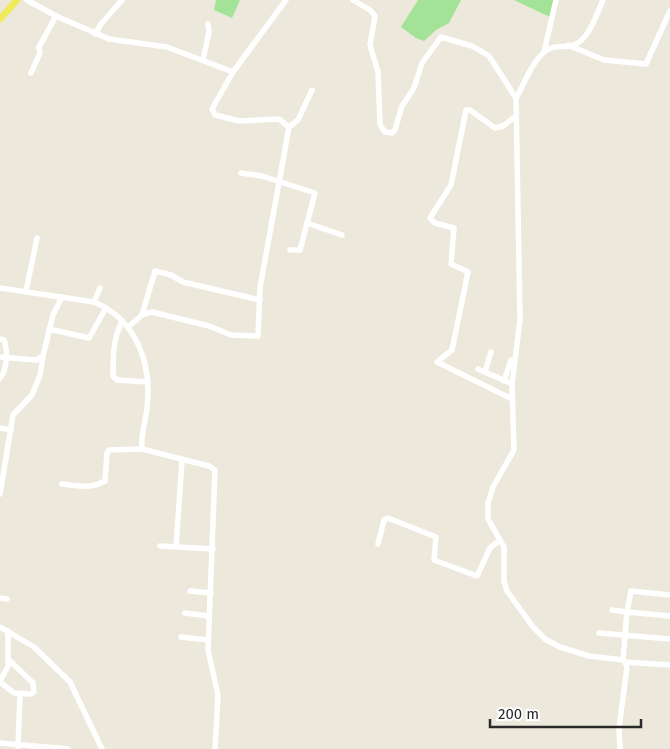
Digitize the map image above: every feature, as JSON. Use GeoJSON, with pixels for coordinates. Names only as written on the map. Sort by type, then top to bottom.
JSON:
{"type":"FeatureCollection","features":[{"type":"Feature","properties":{"kind":"main road"},"geometry":{"type":"LineString","coordinates":[[0,18],[17,0]]}},
{"type":"Feature","properties":{"kind":"street"},"geometry":{"type":"LineString","coordinates":[[27,0],[95,34],[118,41],[167,47],[233,72]]}},
{"type":"Feature","properties":{"kind":"street"},"geometry":{"type":"LineString","coordinates":[[95,34],[122,0]]}},
{"type":"Feature","properties":{"kind":"street"},"geometry":{"type":"LineString","coordinates":[[286,0],[233,72],[215,102],[212,113],[231,120],[279,119],[289,127]]}},
{"type":"Feature","properties":{"kind":"street"},"geometry":{"type":"LineString","coordinates":[[544,52],[556,0]]}},
{"type":"Feature","properties":{"kind":"street"},"geometry":{"type":"LineString","coordinates":[[603,0],[585,34],[575,44],[554,47],[544,52],[531,68],[516,98],[520,320],[512,384],[514,450],[493,487],[488,503],[490,527],[500,540],[505,557],[504,581],[507,591],[533,627],[545,640],[589,656],[670,665]]}},
{"type":"Feature","properties":{"kind":"street"},"geometry":{"type":"LineString","coordinates":[[356,1],[370,10],[375,16],[370,45],[378,72],[380,125],[385,132],[392,133],[395,130],[402,106],[414,88],[422,63],[441,37],[472,46],[489,56],[516,98]]}},
{"type":"Feature","properties":{"kind":"street"},"geometry":{"type":"LineString","coordinates":[[568,45],[604,60],[646,64],[670,11]]}},
{"type":"Feature","properties":{"kind":"street"},"geometry":{"type":"LineString","coordinates":[[31,72],[40,53],[39,47],[56,16]]}},
{"type":"Feature","properties":{"kind":"street"},"geometry":{"type":"LineString","coordinates":[[202,60],[209,32],[208,24]]}},
{"type":"Feature","properties":{"kind":"street"},"geometry":{"type":"LineString","coordinates":[[128,327],[142,315],[152,312],[231,335],[254,338],[259,334],[260,300],[278,181],[289,127],[298,120],[312,90]]}},
{"type":"Feature","properties":{"kind":"street"},"geometry":{"type":"LineString","coordinates":[[512,399],[437,362],[452,350],[468,272],[451,264],[454,228],[435,223],[430,218],[450,185],[466,110],[470,110],[495,128],[503,126],[516,116]]}},
{"type":"Feature","properties":{"kind":"street"},"geometry":{"type":"LineString","coordinates":[[240,173],[278,181],[315,193],[300,250],[290,250]]}},
{"type":"Feature","properties":{"kind":"street"},"geometry":{"type":"LineString","coordinates":[[307,223],[342,235]]}},
{"type":"Feature","properties":{"kind":"street"},"geometry":{"type":"LineString","coordinates":[[26,291],[37,238]]}},
{"type":"Feature","properties":{"kind":"street"},"geometry":{"type":"LineString","coordinates":[[142,315],[155,271],[171,275],[183,282],[260,300]]}},
{"type":"Feature","properties":{"kind":"street"},"geometry":{"type":"LineString","coordinates":[[0,288],[94,302],[106,308],[128,327],[145,358],[148,382],[142,449]]}},
{"type":"Feature","properties":{"kind":"street"},"geometry":{"type":"LineString","coordinates":[[94,302],[100,288]]}},
{"type":"Feature","properties":{"kind":"street"},"geometry":{"type":"LineString","coordinates":[[0,494],[3,461],[13,415],[29,400],[40,375],[49,329],[62,297]]}},
{"type":"Feature","properties":{"kind":"street"},"geometry":{"type":"LineString","coordinates":[[49,329],[89,338],[106,308]]}},
{"type":"Feature","properties":{"kind":"street"},"geometry":{"type":"LineString","coordinates":[[122,322],[119,327],[113,356],[113,376],[117,380],[148,382]]}},
{"type":"Feature","properties":{"kind":"street"},"geometry":{"type":"LineString","coordinates":[[0,339],[5,343],[3,376],[0,378]]}},
{"type":"Feature","properties":{"kind":"street"},"geometry":{"type":"LineString","coordinates":[[485,372],[491,352]]}},
{"type":"Feature","properties":{"kind":"street"},"geometry":{"type":"LineString","coordinates":[[3,358],[36,360],[43,356]]}},
{"type":"Feature","properties":{"kind":"street"},"geometry":{"type":"LineString","coordinates":[[504,381],[511,360]]}},
{"type":"Feature","properties":{"kind":"street"},"geometry":{"type":"LineString","coordinates":[[478,369],[512,384]]}},
{"type":"Feature","properties":{"kind":"street"},"geometry":{"type":"LineString","coordinates":[[0,428],[11,430]]}},
{"type":"Feature","properties":{"kind":"street"},"geometry":{"type":"LineString","coordinates":[[62,484],[94,486],[103,483],[105,481],[106,453],[109,450],[142,449],[182,461],[209,466],[215,470],[208,640],[208,655],[218,694],[215,749]]}},
{"type":"Feature","properties":{"kind":"street"},"geometry":{"type":"LineString","coordinates":[[176,546],[182,461]]}},
{"type":"Feature","properties":{"kind":"street"},"geometry":{"type":"LineString","coordinates":[[378,544],[384,520],[388,518],[436,537],[434,560],[477,576],[490,548],[500,540]]}},
{"type":"Feature","properties":{"kind":"street"},"geometry":{"type":"LineString","coordinates":[[160,546],[213,549]]}},
{"type":"Feature","properties":{"kind":"street"},"geometry":{"type":"LineString","coordinates":[[190,591],[211,593]]}},
{"type":"Feature","properties":{"kind":"street"},"geometry":{"type":"LineString","coordinates":[[620,749],[619,728],[627,667],[624,661],[624,635],[631,591],[670,595]]}},
{"type":"Feature","properties":{"kind":"street"},"geometry":{"type":"LineString","coordinates":[[612,610],[670,616]]}},
{"type":"Feature","properties":{"kind":"street"},"geometry":{"type":"LineString","coordinates":[[185,613],[210,616]]}},
{"type":"Feature","properties":{"kind":"street"},"geometry":{"type":"LineString","coordinates":[[0,627],[34,647],[70,682],[98,748]]}},
{"type":"Feature","properties":{"kind":"street"},"geometry":{"type":"LineString","coordinates":[[8,631],[7,668],[0,681],[10,690],[20,694],[33,694],[34,684],[8,659]]}},
{"type":"Feature","properties":{"kind":"street"},"geometry":{"type":"LineString","coordinates":[[599,633],[670,639]]}},
{"type":"Feature","properties":{"kind":"street"},"geometry":{"type":"LineString","coordinates":[[181,637],[208,640]]}},
{"type":"Feature","properties":{"kind":"street"},"geometry":{"type":"LineString","coordinates":[[18,747],[20,694]]}},
{"type":"Feature","properties":{"kind":"street"},"geometry":{"type":"LineString","coordinates":[[0,742],[18,747],[68,749]]}},
{"type":"Feature","properties":{"kind":"green space"},"geometry":{"type":"Polygon","coordinates":[[[216,0],[240,0],[232,18],[214,10],[216,0]]]}},
{"type":"Feature","properties":{"kind":"green space"},"geometry":{"type":"Polygon","coordinates":[[[418,0],[461,0],[449,23],[436,30],[424,41],[416,38],[401,27],[418,0]]]}},
{"type":"Feature","properties":{"kind":"green space"},"geometry":{"type":"Polygon","coordinates":[[[514,0],[554,0],[550,17],[514,0]]]}}]}
